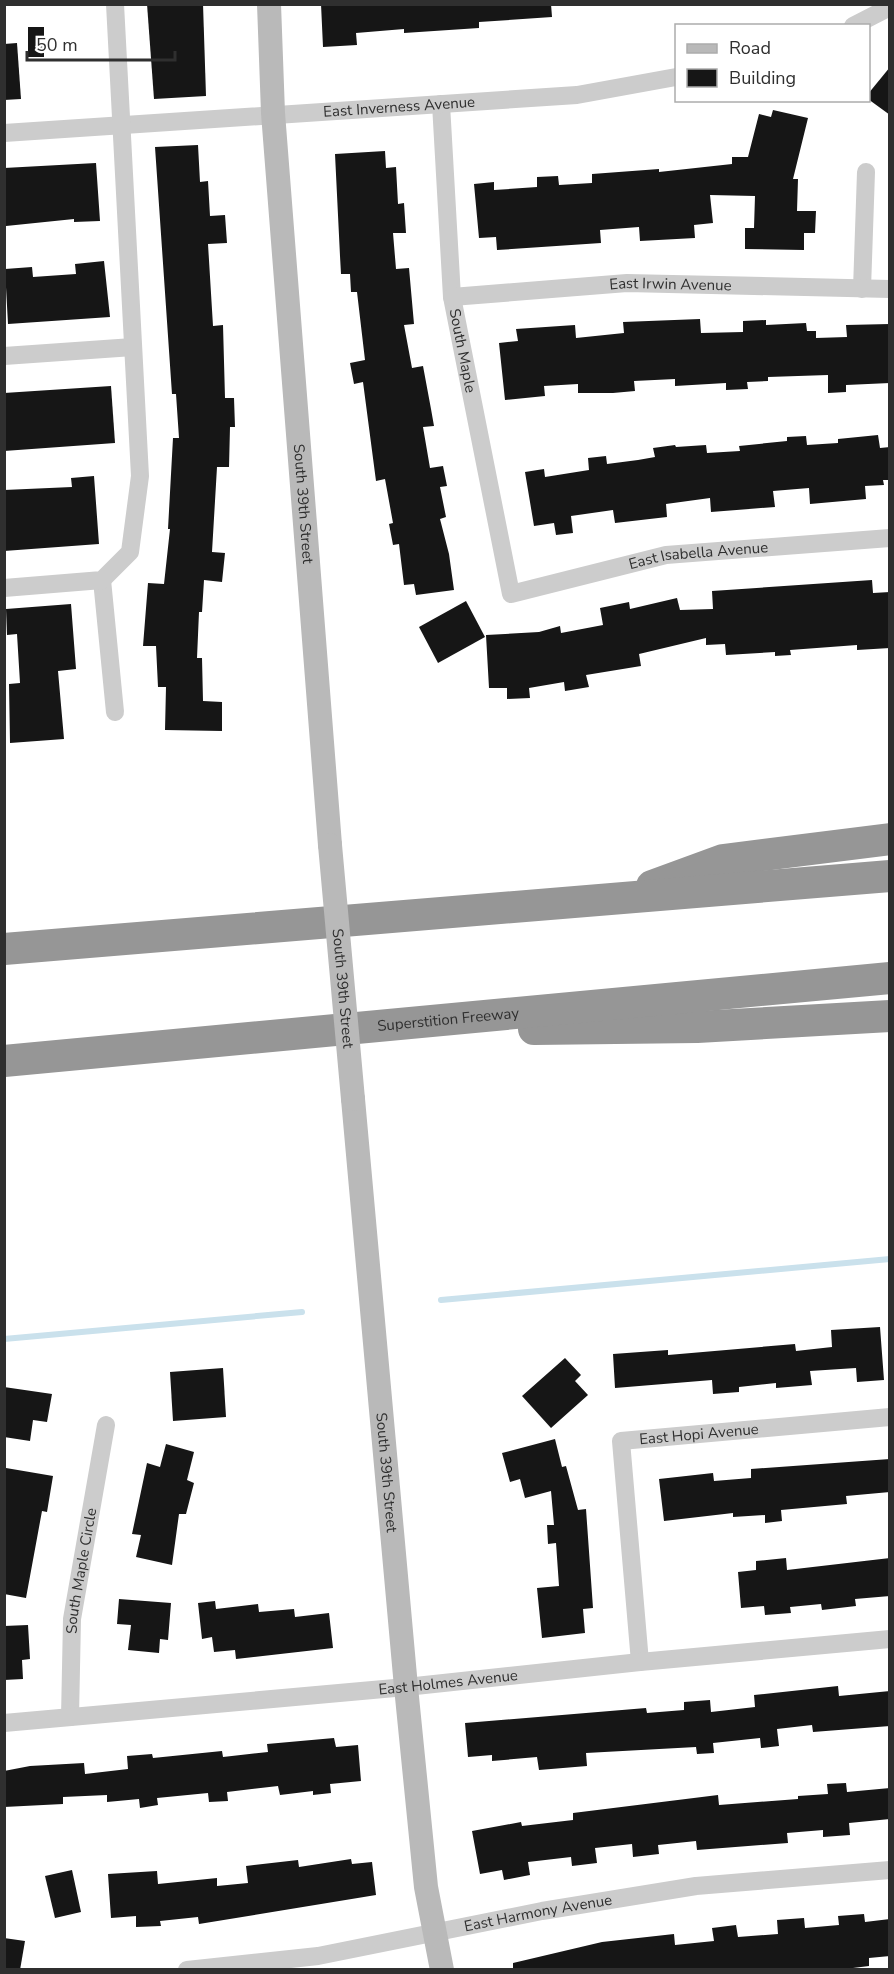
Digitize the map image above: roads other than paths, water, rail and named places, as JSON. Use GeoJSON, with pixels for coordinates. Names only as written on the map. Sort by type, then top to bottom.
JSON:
{"type":"FeatureCollection","features":[{"type":"Feature","properties":{"kind":"highway"},"geometry":{"type":"LineString","coordinates":[[615,900],[723,860],[890,839]]}},
{"type":"Feature","properties":{"kind":"highway"},"geometry":{"type":"LineString","coordinates":[[4,949],[890,876]]}},
{"type":"Feature","properties":{"kind":"highway","name":"Superstition Freeway"},"geometry":{"type":"LineString","coordinates":[[4,1061],[890,978]]}},
{"type":"Feature","properties":{"kind":"highway"},"geometry":{"type":"LineString","coordinates":[[299,1033],[698,1027],[890,1016]]}},
{"type":"Feature","properties":{"kind":"street"},"geometry":{"type":"LineString","coordinates":[[4,588],[102,580],[130,552],[140,476],[119,126],[115,4]]}},
{"type":"Feature","properties":{"kind":"street","name":"South 39th Street"},"geometry":{"type":"LineString","coordinates":[[270,4],[273,114],[330,845],[406,1687],[426,1887],[442,1970]]}},
{"type":"Feature","properties":{"kind":"street"},"geometry":{"type":"LineString","coordinates":[[857,24],[890,7]]}},
{"type":"Feature","properties":{"kind":"street","name":"East Inverness Avenue"},"geometry":{"type":"LineString","coordinates":[[4,133],[577,94],[675,76]]}},
{"type":"Feature","properties":{"kind":"street","name":"South Maple"},"geometry":{"type":"LineString","coordinates":[[441,104],[452,297],[511,594]]}},
{"type":"Feature","properties":{"kind":"street"},"geometry":{"type":"LineString","coordinates":[[862,289],[866,172]]}},
{"type":"Feature","properties":{"kind":"street","name":"East Irwin Avenue"},"geometry":{"type":"LineString","coordinates":[[452,297],[627,283],[890,289]]}},
{"type":"Feature","properties":{"kind":"street"},"geometry":{"type":"LineString","coordinates":[[4,356],[133,347]]}},
{"type":"Feature","properties":{"kind":"street","name":"East Isabella Avenue"},"geometry":{"type":"LineString","coordinates":[[511,594],[666,555],[890,538]]}},
{"type":"Feature","properties":{"kind":"street"},"geometry":{"type":"LineString","coordinates":[[102,580],[115,712]]}},
{"type":"Feature","properties":{"kind":"street","name":"East Hopi Avenue"},"geometry":{"type":"LineString","coordinates":[[640,1662],[621,1441],[890,1417]]}},
{"type":"Feature","properties":{"kind":"street","name":"South Maple Circle"},"geometry":{"type":"LineString","coordinates":[[70,1717],[72,1619],[106,1425]]}},
{"type":"Feature","properties":{"kind":"street","name":"East Holmes Avenue"},"geometry":{"type":"LineString","coordinates":[[4,1723],[406,1687],[890,1639]]}},
{"type":"Feature","properties":{"kind":"street","name":"East Harmony Avenue"},"geometry":{"type":"LineString","coordinates":[[187,1970],[318,1956],[542,1911],[696,1886],[890,1870]]}},
{"type":"Feature","properties":{"kind":"waterway"},"geometry":{"type":"LineString","coordinates":[[441,1300],[890,1259]]}},
{"type":"Feature","properties":{"kind":"waterway"},"geometry":{"type":"LineString","coordinates":[[4,1339],[302,1312]]}}]}
